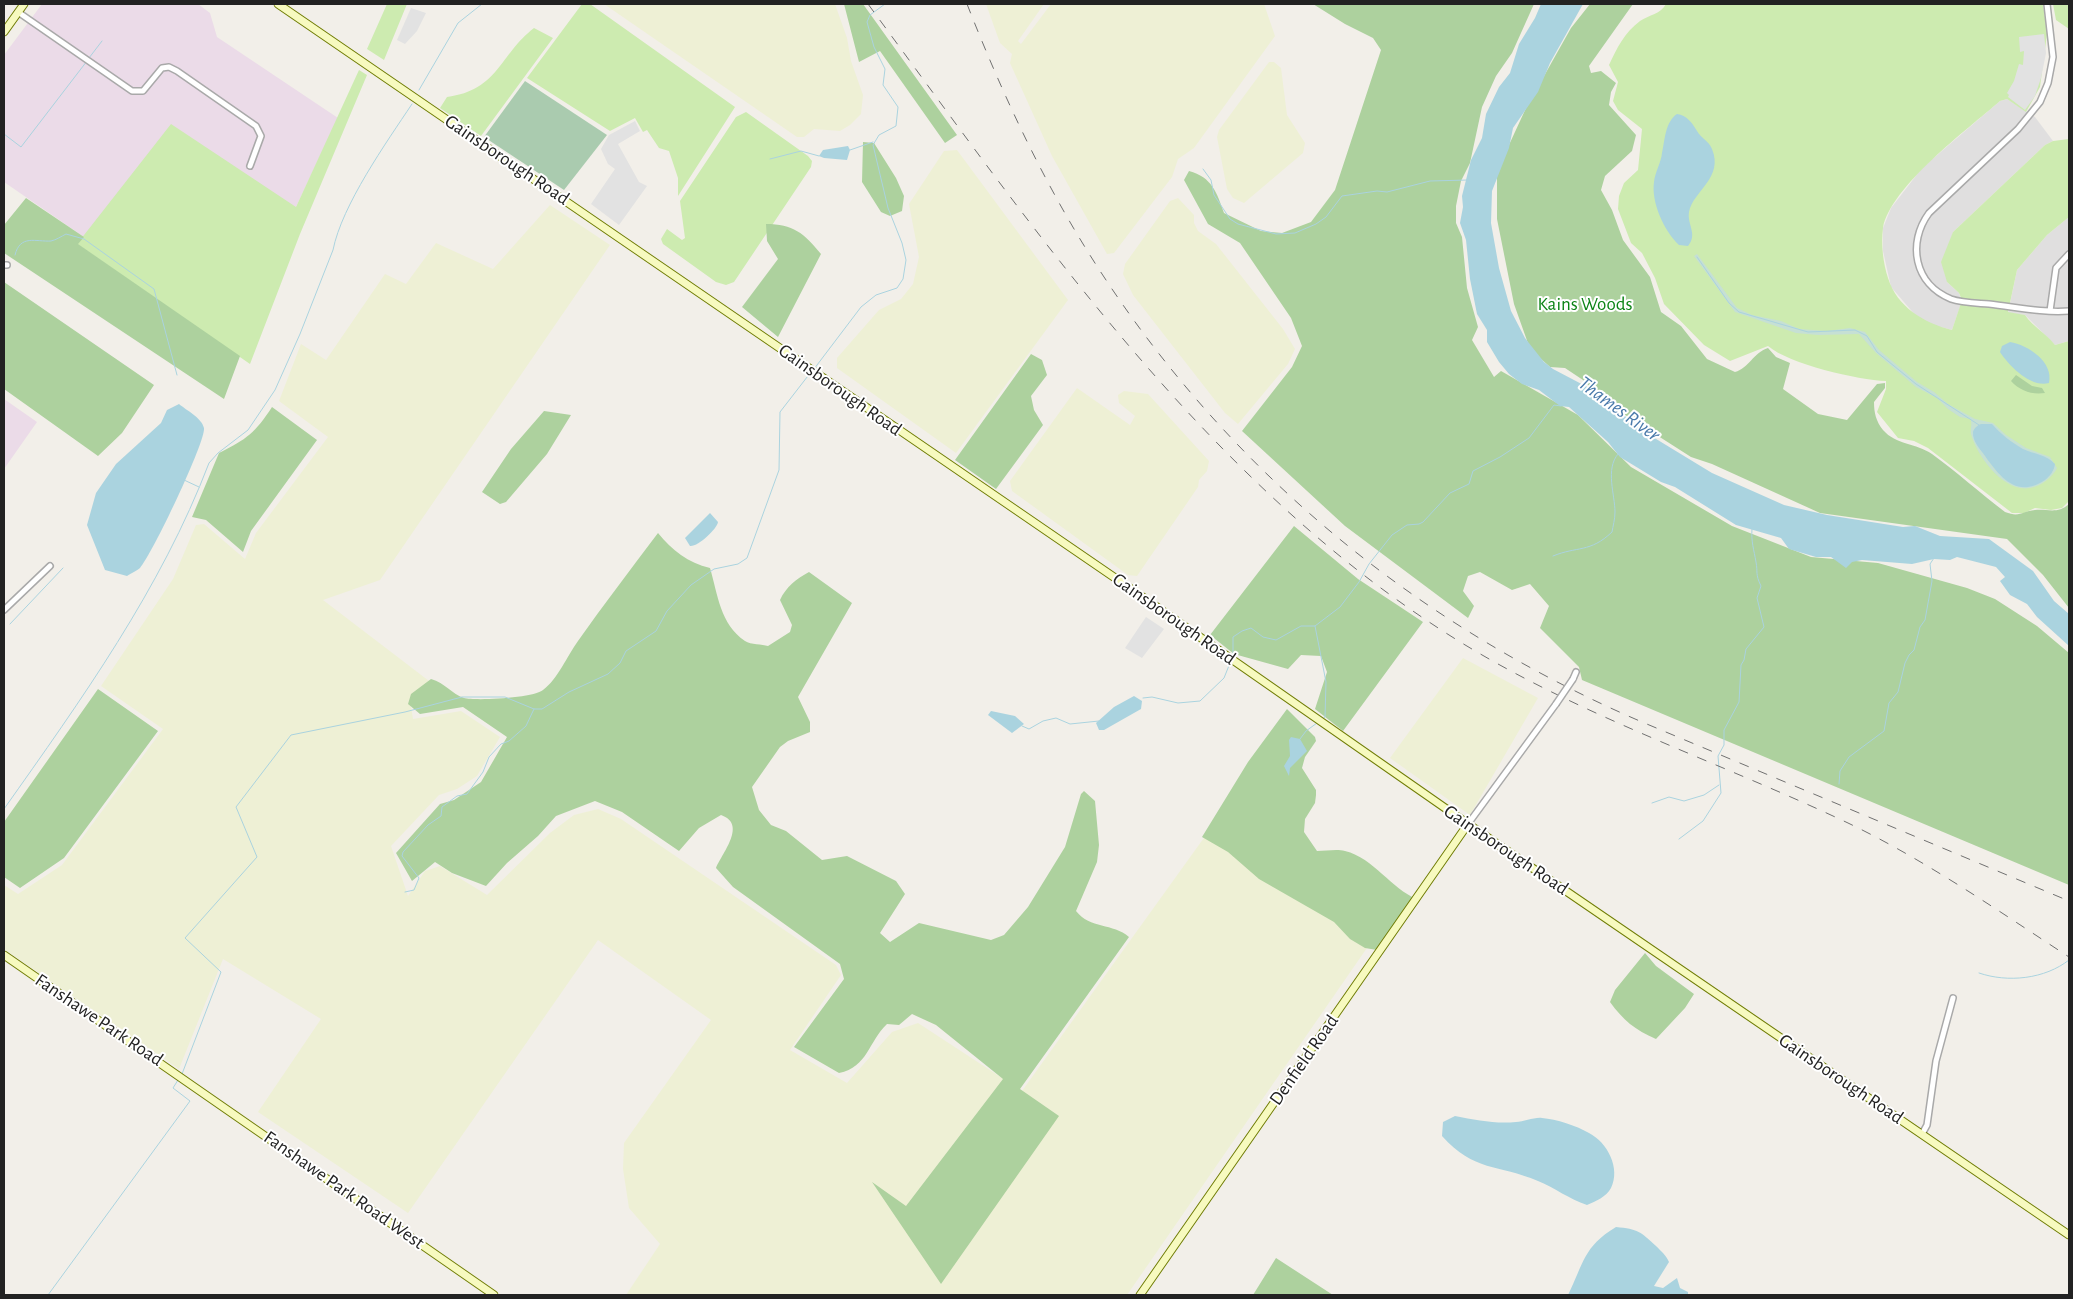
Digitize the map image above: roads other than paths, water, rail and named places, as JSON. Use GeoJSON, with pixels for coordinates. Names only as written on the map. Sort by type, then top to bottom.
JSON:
{"type":"FeatureCollection","features":[{"type":"Feature","properties":{"kind":"main road"},"geometry":{"type":"LineString","coordinates":[[4,32],[24,4]]}},
{"type":"Feature","properties":{"kind":"main road","name":"Gainsborough Road"},"geometry":{"type":"LineString","coordinates":[[278,4],[1121,582],[1468,824],[2069,1235]]}},
{"type":"Feature","properties":{"kind":"main road","name":"Denfield Road"},"geometry":{"type":"LineString","coordinates":[[1140,1295],[1468,824]]}},
{"type":"Feature","properties":{"kind":"main road","name":"Fanshawe Park Road"},"geometry":{"type":"LineString","coordinates":[[4,955],[194,1086]]}},
{"type":"Feature","properties":{"kind":"main road","name":"Fanshawe Park Road West"},"geometry":{"type":"LineString","coordinates":[[194,1086],[494,1295]]}},
{"type":"Feature","properties":{"kind":"street"},"geometry":{"type":"LineString","coordinates":[[2048,4],[2053,56],[2048,83],[2040,102],[2018,129],[1929,213],[1921,224],[1915,249],[1917,262],[1925,278],[1936,290],[1952,299],[2050,311],[2069,311]]}},
{"type":"Feature","properties":{"kind":"street"},"geometry":{"type":"LineString","coordinates":[[18,12],[136,92],[143,91],[162,68],[170,67],[177,71],[256,126],[261,136],[250,166]]}},
{"type":"Feature","properties":{"kind":"street"},"geometry":{"type":"LineString","coordinates":[[2050,311],[2056,268],[2069,254]]}},
{"type":"Feature","properties":{"kind":"street"},"geometry":{"type":"LineString","coordinates":[[4,610],[50,566]]}},
{"type":"Feature","properties":{"kind":"street"},"geometry":{"type":"LineString","coordinates":[[1468,824],[1556,704],[1576,672]]}},
{"type":"Feature","properties":{"kind":"street"},"geometry":{"type":"LineString","coordinates":[[1922,1134],[1927,1125],[1936,1061],[1953,998]]}},
{"type":"Feature","properties":{"kind":"water"},"geometry":{"type":"Polygon","coordinates":[[[1541,4],[1583,4],[1550,63],[1538,92],[1513,128],[1509,148],[1492,191],[1491,223],[1499,268],[1511,311],[1525,338],[1544,362],[1553,369],[1593,390],[1643,431],[1712,473],[1784,505],[1827,515],[1903,527],[1915,526],[1940,536],[1989,539],[2033,571],[2054,601],[2069,614],[2069,646],[2037,617],[2027,604],[2010,595],[2000,581],[2005,577],[1996,567],[1957,557],[1950,560],[1934,559],[1912,564],[1862,560],[1852,562],[1846,568],[1831,557],[1816,557],[1789,549],[1781,538],[1736,525],[1675,487],[1661,482],[1620,457],[1608,442],[1569,407],[1560,406],[1539,390],[1522,384],[1509,374],[1499,362],[1487,342],[1487,330],[1477,314],[1470,279],[1466,240],[1460,223],[1463,207],[1462,196],[1471,160],[1482,138],[1486,114],[1499,87],[1510,73],[1519,44],[1541,4]]]}},
{"type":"Feature","properties":{"kind":"water"},"geometry":{"type":"Polygon","coordinates":[[[1677,114],[1684,116],[1691,122],[1711,146],[1715,159],[1711,176],[1696,197],[1689,212],[1692,237],[1688,246],[1679,245],[1668,232],[1657,207],[1654,190],[1666,132],[1673,117],[1677,114]]]}},
{"type":"Feature","properties":{"kind":"water"},"geometry":{"type":"Polygon","coordinates":[[[848,146],[850,150],[847,160],[819,156],[823,150],[848,146]]]}},
{"type":"Feature","properties":{"kind":"water"},"geometry":{"type":"Polygon","coordinates":[[[2010,342],[2032,351],[2044,362],[2048,368],[2049,383],[2042,384],[2028,379],[2009,363],[2000,352],[2002,346],[2010,342]]]}},
{"type":"Feature","properties":{"kind":"water"},"geometry":{"type":"Polygon","coordinates":[[[179,404],[197,418],[204,428],[197,454],[188,475],[140,568],[127,576],[105,570],[87,525],[96,493],[116,464],[161,423],[167,410],[179,404]]]}},
{"type":"Feature","properties":{"kind":"water"},"geometry":{"type":"Polygon","coordinates":[[[1981,424],[1992,424],[2010,441],[2027,451],[2052,461],[2055,464],[2052,473],[2045,480],[2035,485],[2026,487],[2010,483],[1997,471],[1975,442],[1974,429],[1981,424]]]}},
{"type":"Feature","properties":{"kind":"water"},"geometry":{"type":"Polygon","coordinates":[[[710,513],[718,522],[717,525],[702,541],[690,546],[685,538],[710,513]]]}},
{"type":"Feature","properties":{"kind":"water"},"geometry":{"type":"Polygon","coordinates":[[[1134,696],[1142,701],[1141,709],[1104,730],[1099,730],[1096,723],[1114,707],[1134,696]]]}},
{"type":"Feature","properties":{"kind":"water"},"geometry":{"type":"Polygon","coordinates":[[[991,711],[1015,716],[1024,724],[1012,733],[988,715],[991,711]]]}},
{"type":"Feature","properties":{"kind":"water"},"geometry":{"type":"Polygon","coordinates":[[[1291,737],[1300,739],[1307,751],[1290,768],[1289,776],[1284,766],[1290,756],[1289,740],[1291,737]]]}},
{"type":"Feature","properties":{"kind":"water"},"geometry":{"type":"Polygon","coordinates":[[[1455,1116],[1501,1122],[1519,1122],[1542,1118],[1560,1121],[1584,1130],[1596,1137],[1607,1149],[1614,1172],[1611,1188],[1604,1196],[1587,1205],[1538,1181],[1476,1162],[1454,1148],[1442,1136],[1443,1122],[1455,1116]]]}},
{"type":"Feature","properties":{"kind":"water"},"geometry":{"type":"Polygon","coordinates":[[[1616,1227],[1643,1234],[1666,1257],[1669,1262],[1654,1286],[1663,1288],[1677,1278],[1680,1288],[1688,1292],[1688,1295],[1568,1295],[1586,1256],[1605,1234],[1616,1227]]]}},
{"type":"Feature","properties":{"kind":"waterway"},"geometry":{"type":"LineString","coordinates":[[419,90],[458,23],[482,4]]}},
{"type":"Feature","properties":{"kind":"waterway"},"geometry":{"type":"LineString","coordinates":[[814,369],[861,307],[876,295],[897,288],[903,279],[906,260],[902,243],[888,208],[873,145],[879,135],[896,126],[898,107],[883,85],[885,69],[874,47],[867,22],[870,15],[885,4]]}},
{"type":"Feature","properties":{"kind":"waterway"},"geometry":{"type":"LineString","coordinates":[[89,58],[102,41]]}},
{"type":"Feature","properties":{"kind":"waterway"},"geometry":{"type":"LineString","coordinates":[[4,134],[21,147],[87,61]]}},
{"type":"Feature","properties":{"kind":"waterway"},"geometry":{"type":"LineString","coordinates":[[4,809],[90,685],[143,599],[168,555],[190,510],[209,463],[218,453],[248,430],[275,390],[300,334],[345,214],[366,175],[412,104]]}},
{"type":"Feature","properties":{"kind":"waterway"},"geometry":{"type":"LineString","coordinates":[[850,150],[873,142]]}},
{"type":"Feature","properties":{"kind":"waterway"},"geometry":{"type":"LineString","coordinates":[[770,159],[801,151],[819,156]]}},
{"type":"Feature","properties":{"kind":"waterway"},"geometry":{"type":"LineString","coordinates":[[1203,169],[1211,180],[1214,195],[1230,219],[1238,224],[1276,234],[1295,233],[1316,224],[1326,217],[1342,196],[1377,191],[1387,192],[1430,181],[1468,180]]}},
{"type":"Feature","properties":{"kind":"waterway"},"geometry":{"type":"LineString","coordinates":[[15,255],[17,248],[29,240],[51,241],[66,234],[84,239],[154,289],[177,375]]}},
{"type":"Feature","properties":{"kind":"waterway"},"geometry":{"type":"LineString","coordinates":[[1697,257],[1729,303],[1739,312],[1808,332],[1855,330],[1867,336],[1877,352],[1916,384],[1979,425]]}},
{"type":"Feature","properties":{"kind":"waterway"},"geometry":{"type":"LineString","coordinates":[[182,1074],[221,972],[185,938],[257,857],[236,807],[291,735],[405,712],[462,697],[505,697],[534,709],[542,709],[569,692],[608,674],[620,663],[626,651],[656,631],[667,611],[691,585],[714,569],[738,564],[747,558],[779,470],[780,412],[811,372]]}},
{"type":"Feature","properties":{"kind":"waterway"},"geometry":{"type":"LineString","coordinates":[[1233,657],[1233,637],[1242,631],[1251,628],[1263,637],[1276,640],[1301,626],[1315,626],[1340,607],[1359,582],[1369,564],[1392,535],[1407,525],[1423,522],[1450,493],[1469,484],[1473,471],[1500,457],[1529,438],[1554,405],[1561,406]]}},
{"type":"Feature","properties":{"kind":"waterway"},"geometry":{"type":"LineString","coordinates":[[1553,556],[1590,546],[1604,539],[1612,532],[1615,512],[1611,474],[1614,460],[1618,454]]}},
{"type":"Feature","properties":{"kind":"waterway"},"geometry":{"type":"LineString","coordinates":[[184,480],[199,487]]}},
{"type":"Feature","properties":{"kind":"waterway"},"geometry":{"type":"LineString","coordinates":[[1679,839],[1703,821],[1721,793],[1718,756],[1724,745],[1724,730],[1739,702],[1741,665],[1746,649],[1764,627],[1757,598],[1761,586],[1757,576],[1752,529]]}},
{"type":"Feature","properties":{"kind":"waterway"},"geometry":{"type":"LineString","coordinates":[[1839,784],[1840,771],[1849,757],[1884,731],[1889,703],[1898,692],[1905,663],[1914,650],[1920,627],[1925,620],[1932,581],[1930,564],[1934,558]]}},
{"type":"Feature","properties":{"kind":"waterway"},"geometry":{"type":"LineString","coordinates":[[10,624],[63,568]]}},
{"type":"Feature","properties":{"kind":"waterway"},"geometry":{"type":"LineString","coordinates":[[1315,626],[1326,682],[1325,717],[1322,719]]}},
{"type":"Feature","properties":{"kind":"waterway"},"geometry":{"type":"LineString","coordinates":[[1143,698],[1152,697],[1178,703],[1200,701],[1224,678],[1230,663]]}},
{"type":"Feature","properties":{"kind":"waterway"},"geometry":{"type":"LineString","coordinates":[[405,892],[414,890],[419,878],[402,856],[403,852],[428,825],[441,816],[442,807],[457,796],[467,794],[483,772],[489,757],[501,744],[509,741],[526,726],[534,709]]}},
{"type":"Feature","properties":{"kind":"waterway"},"geometry":{"type":"LineString","coordinates":[[1022,726],[1029,729],[1043,721],[1056,718],[1070,724],[1099,721]]}},
{"type":"Feature","properties":{"kind":"waterway"},"geometry":{"type":"LineString","coordinates":[[1300,739],[1306,731],[1317,723]]}},
{"type":"Feature","properties":{"kind":"waterway"},"geometry":{"type":"LineString","coordinates":[[1652,803],[1669,797],[1684,801],[1704,795],[1719,785]]}},
{"type":"Feature","properties":{"kind":"waterway"},"geometry":{"type":"LineString","coordinates":[[1979,973],[2002,978],[2026,977],[2049,971],[2069,960]]}},
{"type":"Feature","properties":{"kind":"waterway"},"geometry":{"type":"LineString","coordinates":[[48,1295],[190,1101],[173,1088],[178,1080]]}},
{"type":"Feature","properties":{"kind":"railway"},"geometry":{"type":"LineString","coordinates":[[868,4],[997,179],[1133,351],[1206,432],[1284,508],[1367,578],[1457,640],[1552,692],[1650,737],[1799,800],[1877,837],[1960,886],[2069,957]]}},
{"type":"Feature","properties":{"kind":"railway"},"geometry":{"type":"LineString","coordinates":[[967,4],[991,63],[1031,150],[1077,234],[1130,315],[1188,390],[1252,459],[1320,523],[1394,581],[1472,634],[1555,681],[1642,722],[2069,901]]}},
{"type":"Feature","properties":{"kind":"park label","name":"Kains Woods"},"geometry":{"type":"Point","coordinates":[1585,304]}},
{"type":"Feature","properties":{"kind":"water label","name":"Thames River"},"geometry":{"type":"Point","coordinates":[1619,409]}}]}
